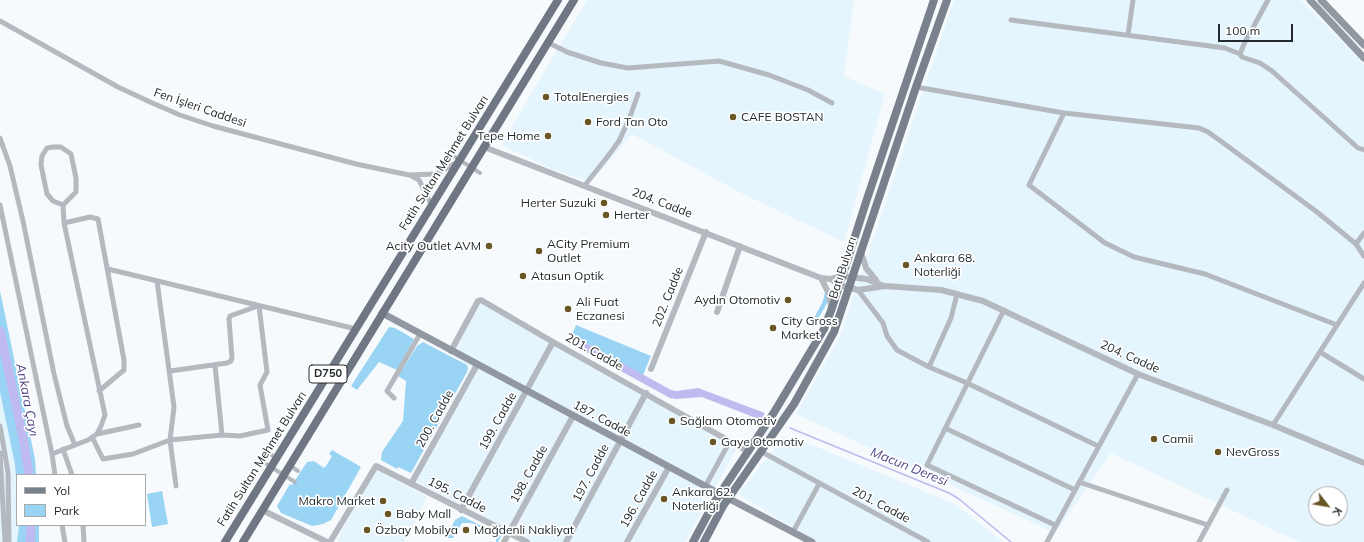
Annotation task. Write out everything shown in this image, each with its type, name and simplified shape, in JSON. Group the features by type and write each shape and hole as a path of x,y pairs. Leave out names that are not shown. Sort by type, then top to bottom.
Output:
{"highway":[{"name":"Fatih Sultan Mehmet Bulvarı","path":"225,542 558,0"},
{"name":"D750","path":"243,542 574,0"}],"main road":[{"name":"Batı Bulvarı","path":"693,542 720,494 773,414 824,329 934,0"},
{"name":"Batı Bulvarı","path":"704,542 728,499 794,404 828,344 853,289 852,278 916,87 948,0"},
{"path":"1310,0 1364,58"},
{"path":"1321,0 1364,45"},
{"name":"187. Cadde","path":"382,314 705,487 812,542"}],"street":[{"path":"1128,35 1132,0"},
{"path":"1240,54 1268,0"},
{"path":"1011,20 1225,48 1240,54 1242,57 1260,63 1272,71 1358,148 1364,150"},
{"name":"Fen İşleri Caddesi","path":"0,21 118,87 180,115 214,126 334,158 409,175 436,174 459,162"},
{"path":"549,43 566,52 594,61 628,68 718,61 768,75 808,90 832,102"},
{"path":"916,87 1064,113 1199,128 1208,132 1318,212 1356,244 1364,256"},
{"path":"585,185 619,141 630,117 638,94"},
{"path":"1064,113 1029,185 1105,243 1134,257 1205,274 1337,325"},
{"path":"0,138 10,166 23,221 56,382 67,426 75,445"},
{"path":"63,205 53,201 47,194 41,165 42,156 47,148 54,146 61,147 71,154 76,178 76,192 63,205 64,223 104,415 97,434"},
{"name":"204. Cadde","path":"484,147 706,232 821,278 831,279 842,276 866,279 885,286"},
{"path":"452,155 480,173"},
{"path":"409,175 419,180 432,206"},
{"path":"0,205 55,474"},
{"path":"64,223 90,217 98,219 124,360 124,370 99,391"},
{"name":"202. Cadde","path":"651,369 706,232"},
{"path":"1356,244 1364,233"},
{"path":"716,312 740,246"},
{"path":"861,252 866,268 877,283"},
{"path":"108,269 356,329"},
{"path":"821,278 829,294 832,308"},
{"name":"204. Cadde","path":"831,279 839,285 853,289 885,286 941,290 983,300 1138,374 1273,425 1364,463"},
{"path":"157,281 174,407 170,440 176,486"},
{"path":"1273,425 1364,283"},
{"path":"853,289 878,315 893,346 908,356 1098,446"},
{"path":"929,366 951,318 957,294"},
{"name":"201. Cadde","path":"451,351 479,300 749,452"},
{"path":"92,437 103,459 132,454 170,440 222,435 240,436 268,430 260,385 267,372 259,306"},
{"path":"170,371 227,363 230,361 232,358 230,316 259,306"},
{"path":"1004,310 927,465 1055,525"},
{"path":"394,398 387,391 420,334"},
{"name":"199. Cadde","path":"461,510 553,342"},
{"path":"1320,352 1364,379"},
{"path":"215,365 222,435"},
{"name":"200. Cadde","path":"411,484 478,365"},
{"path":"1047,542 1138,374"},
{"name":"197. Cadde","path":"566,542 646,393"},
{"name":"198. Cadde","path":"504,542 573,416"},
{"path":"52,454 97,434 139,425"},
{"path":"0,426 8,472 9,542"},
{"path":"945,428 1074,490"},
{"path":"705,487 730,441"},
{"path":"63,449 72,474"},
{"path":"266,452 276,458"},
{"name":"201. Cadde","path":"762,452 919,540 928,542"},
{"path":"5,542 0,455 6,457"},
{"path":"263,462 295,482"},
{"path":"289,465 298,471"},
{"name":"195. Cadde","path":"330,542 376,466 461,510 528,542"},
{"name":"196. Cadde","path":"627,542 669,467"},
{"path":"1079,482 1208,525"},
{"path":"793,532 819,484"},
{"path":"1199,542 1227,490"},
{"path":"262,510 327,542"},
{"path":"62,526 65,542"},
{"path":"83,526 84,542"}],"shaded area":[{"path":"587,0 854,0 844,76 885,94 844,242 739,192 632,134 591,182 554,170 501,145"},
{"path":"954,0 1301,0 1364,65 1364,542 1299,542 1111,453 1055,533 796,414 840,336"},
{"path":"480,302 737,448 685,542 532,542 416,481 471,367 453,356"},
{"path":"579,339 671,390 677,391 698,388 765,413 761,420 702,397 670,398 575,346"},
{"path":"0,392 15,465 16,526 19,526 17,542 0,542"},
{"path":"784,436 817,447 955,504 1003,542 817,542 738,494"},
{"path":"375,469 427,497 404,542 340,542 337,540"}],"green space":[{"path":"0,291 35,459 36,474 16,474 16,478 15,465 0,392"},
{"path":"825,292 827,293 828,301 813,327 810,326 823,301"},
{"path":"576,325 651,356 643,375 572,335"},
{"path":"389,327 395,328 414,339 397,370 379,362 357,390 351,386"},
{"path":"423,342 467,365 468,368 411,473 398,467 397,469 381,460 382,452 403,421 406,381 398,376 417,346"},
{"path":"332,450 361,467 331,520 323,524 312,526 281,513 277,506 290,484 292,485 307,462 314,461 324,468 332,456 329,454"},
{"path":"162,491 168,524 152,527 147,494"},
{"path":"462,516 501,536 498,542 496,542 496,537 491,533 470,523 462,523 453,538 448,538 447,536 455,520"},
{"path":"19,526 39,526 39,542 17,542"}],"waterway":[{"name":"Ankara Çayı","path":"0,331 24,443 29,474"},
{"name":"Macun Deresi","path":"790,428 949,493 959,499 1011,542"},
{"name":"Ankara Çayı","path":"30,542 31,526"}],"place":[{"name":"TotalEnergies","path":"546,97"},
{"name":"CAFE BOSTAN","path":"733,117"},
{"name":"Ford Tan Oto","path":"588,122"},
{"name":"Tepe Home","path":"548,136"},
{"name":"Herter Suzuki","path":"604,203"},
{"name":"Herter","path":"606,215"},
{"name":"Acity Outlet AVM","path":"489,246"},
{"name":"ACity Premium Outlet","path":"539,251"},
{"name":"Ankara 68. Noterliği","path":"906,265"},
{"name":"Atasun Optik","path":"523,276"},
{"name":"Aydın Otomotiv","path":"788,300"},
{"name":"Ali Fuat Eczanesi","path":"568,309"},
{"name":"City Gross Market","path":"773,328"},
{"name":"Sağlam Otomotiv","path":"672,421"},
{"name":"Camii","path":"1154,439"},
{"name":"Gaye Otomotiv","path":"713,442"},
{"name":"NevGross","path":"1218,452"},
{"name":"Ankara 62. Noterliği","path":"664,499"},
{"name":"Makro Market","path":"383,501"},
{"name":"Baby Mall","path":"388,514"},
{"name":"Özbay Mobilya","path":"367,530"},
{"name":"Mağdenli Nakliyat","path":"466,530"}]}
